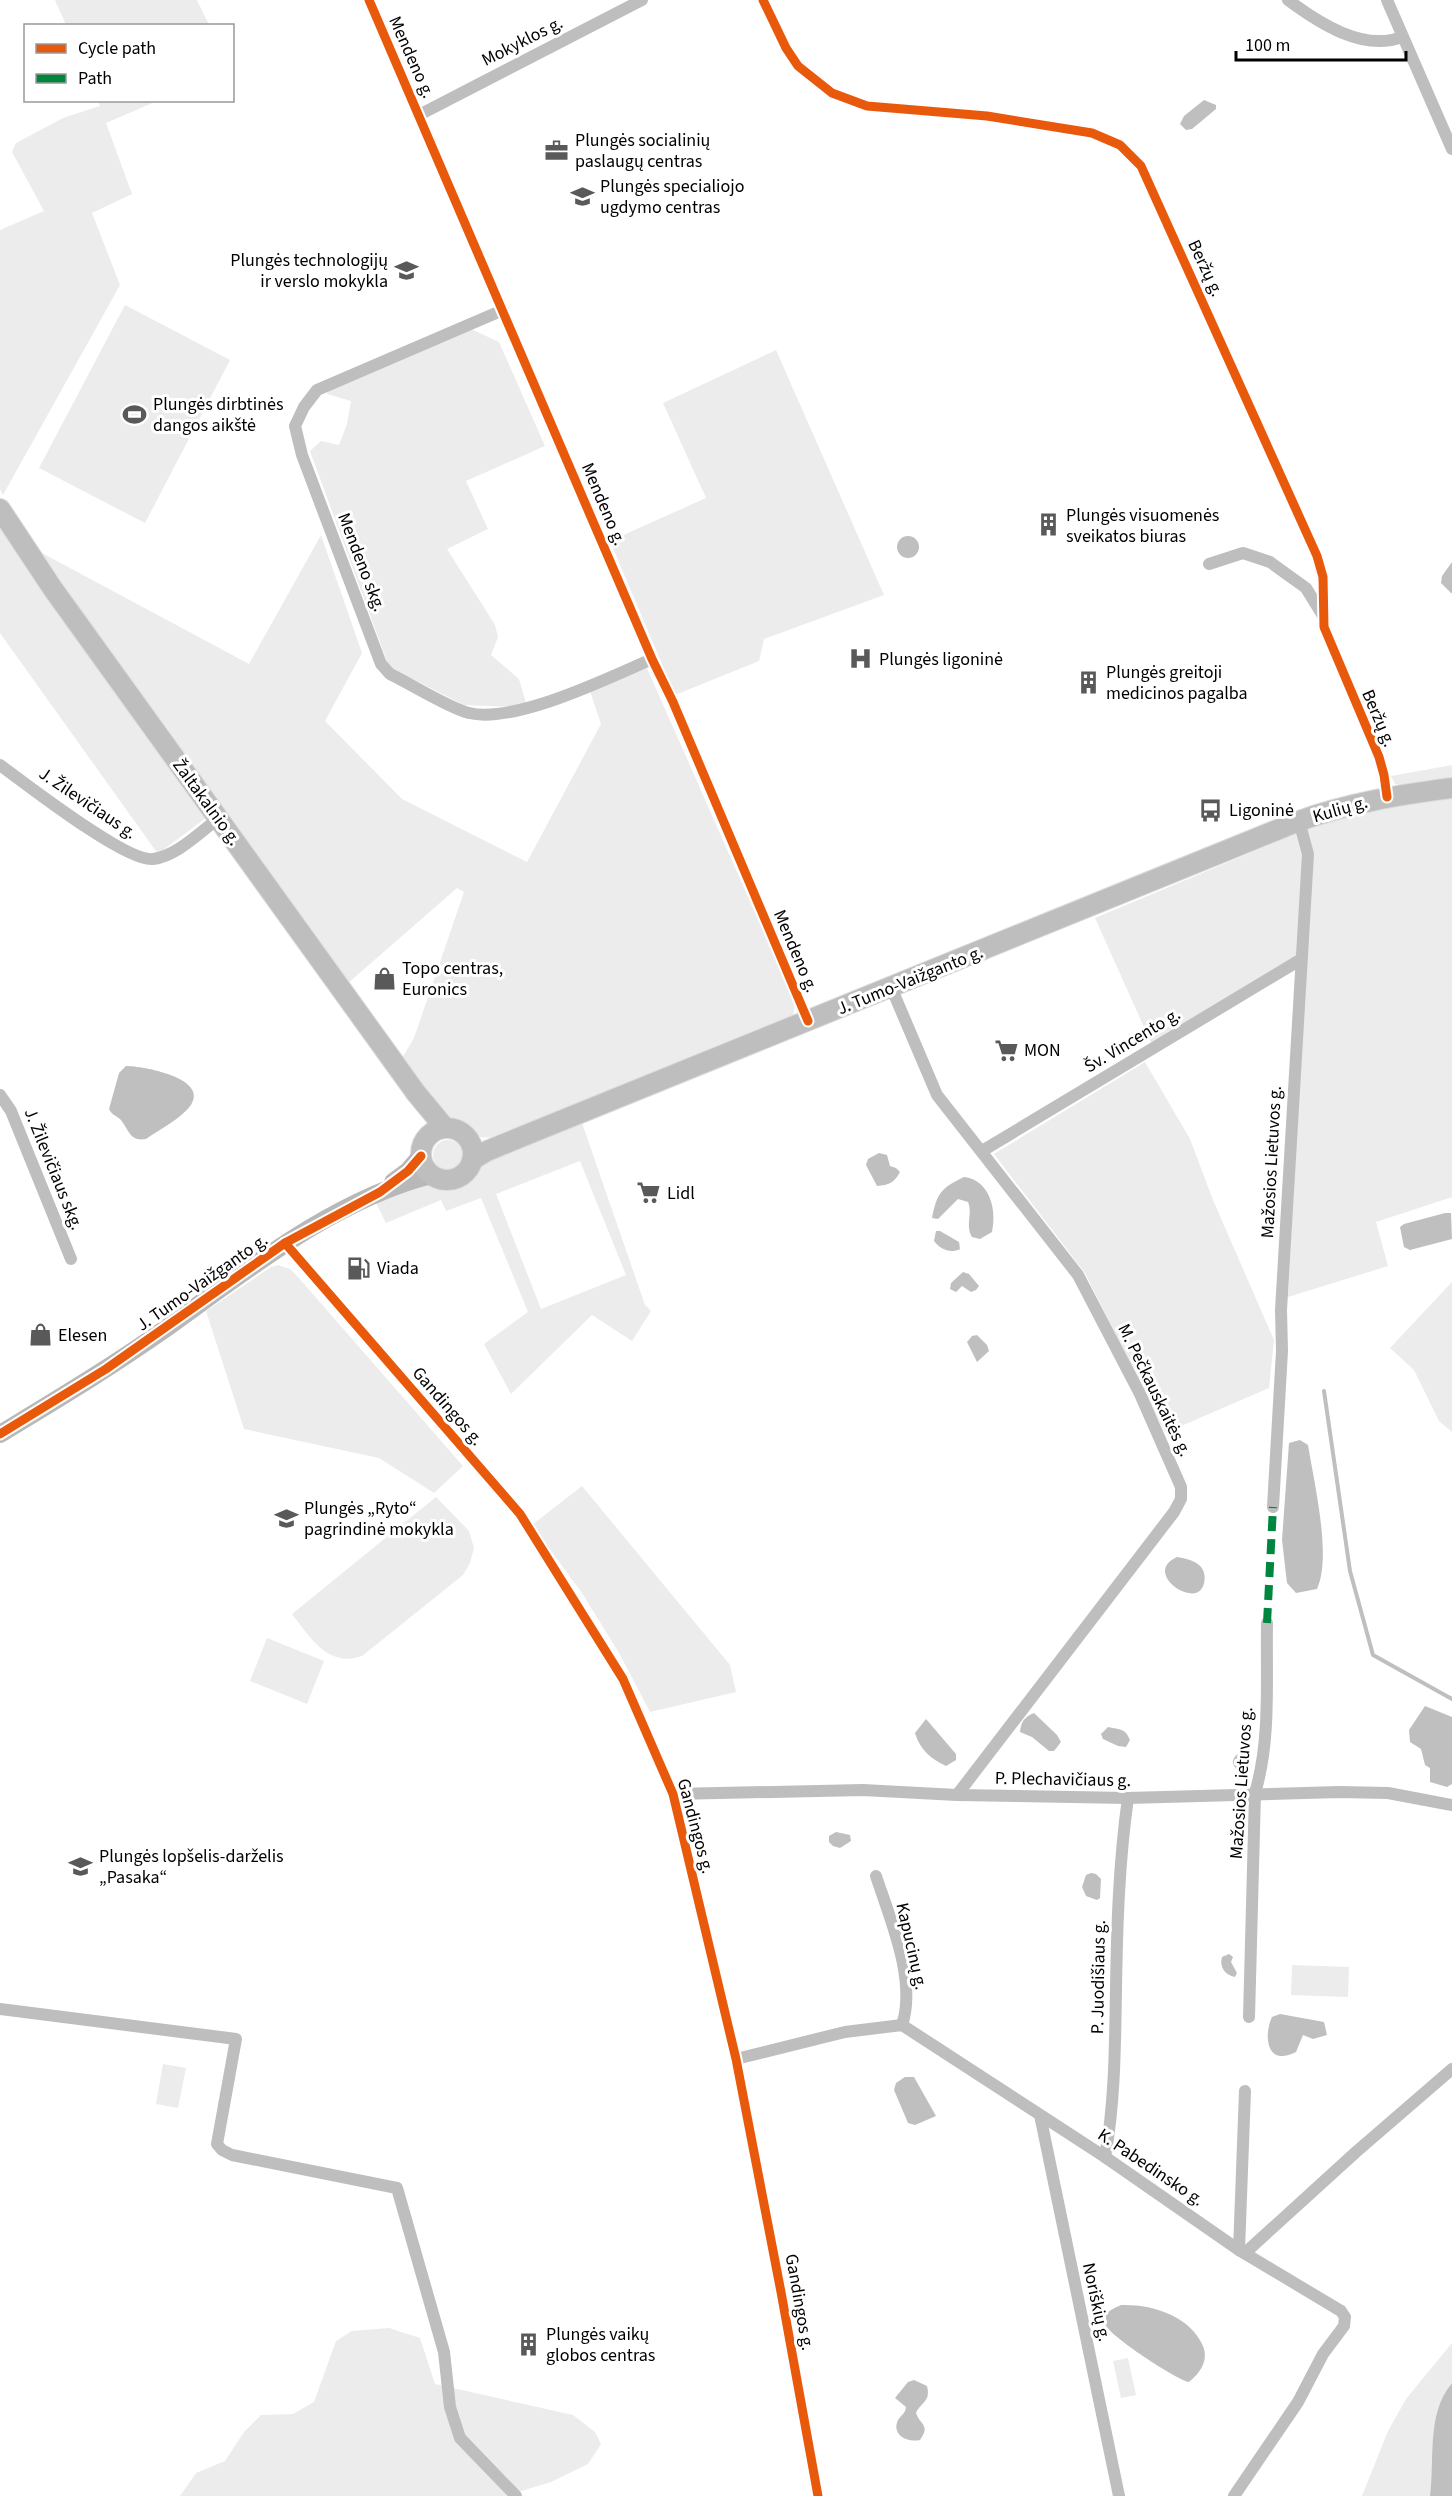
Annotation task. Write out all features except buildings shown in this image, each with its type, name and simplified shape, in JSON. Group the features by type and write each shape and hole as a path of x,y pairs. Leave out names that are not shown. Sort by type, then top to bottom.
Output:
{"main road":[{"name":"Žaltakalnio g.","path":"0,509 53,589 417,1093 437,1132"},
{"name":"Kulių g.","path":"1299,821 1351,804 1387,796 1452,788"},
{"name":"J. Tumo-Vaižganto g.","path":"472,1160 521,1137 1299,821"},
{"path":"458,1131 470,1141 472,1160 465,1173 458,1178 449,1180 431,1175 426,1170 421,1156 423,1145 437,1132 458,1131"},
{"name":"J. Tumo-Vaižganto g.","path":"470,1141 521,1137"},
{"name":"J. Tumo-Vaižganto g.","path":"0,1434 106,1369 285,1243 380,1192 408,1171 421,1156"},
{"name":"J. Tumo-Vaižganto g.","path":"380,1192 431,1175"}],"street":[{"name":"Mendeno g.","path":"369,0 652,659 673,702 808,1021"},
{"name":"Mokyklos g.","path":"419,115 642,0"},
{"name":"Beržų g.","path":"763,0 786,48 798,66 832,93 867,106 987,116 1092,133 1120,146 1141,166 1234,367 1317,556 1323,577 1324,627 1347,686 1379,757 1387,796"},
{"path":"1288,0 1308,15 1337,31 1369,40 1392,41 1402,37"},
{"path":"1387,0 1452,149"},
{"name":"Mendeno skg.","path":"504,310 318,390 304,407 295,426 303,455 381,664 390,674 467,712 489,716 529,708 652,659"},
{"path":"1209,564 1243,553 1270,562 1305,588 1322,614"},
{"name":"J. Žilevičiaus g.","path":"0,765 114,845 150,860 166,856 219,818"},
{"name":"Mažosios Lietuvos g.","path":"1273,1507 1282,1351 1281,1310 1308,854 1299,821"},
{"name":"Šv. Vincento g.","path":"982,1151 1300,960"},
{"name":"M. Pečkauskaitės g.","path":"891,987 937,1095 1078,1275 1140,1394 1181,1487 1181,1499 1174,1512 957,1795"},
{"name":"J. Žilevičiaus skg.","path":"0,1095 11,1111 71,1259"},
{"name":"Gandingos g.","path":"285,1243 520,1514 623,1679 673,1794 735,2059 818,2496"},
{"name":"Mažosios Lietuvos g.","path":"1249,2017 1255,1793 1260,1776 1265,1717 1267,1623"},
{"name":"P. Plechavičiaus g.","path":"673,1794 862,1790 957,1795 1128,1798 1255,1793 1388,1793 1452,1805"},
{"name":"P. Juodišiaus g.","path":"1105,2157 1114,2081 1117,1930 1123,1831 1128,1798"},
{"name":"Kapucinų g.","path":"876,1876 897,1940 906,1984 906,2011 902,2025"},
{"path":"0,2009 236,2039 217,2144 222,2150 232,2155 397,2188 444,2352 450,2407 460,2438 516,2496"},
{"path":"735,2059 845,2032 902,2025"},
{"name":"K. Pabedinsko g.","path":"902,2025 1105,2157 1242,2251 1341,2311 1345,2317 1344,2326 1323,2354 1298,2402 1234,2496"},
{"path":"1242,2251 1452,2069"},
{"path":"1242,2251 1245,2091"},
{"name":"Noriškių g.","path":"1040,2115 1119,2496"}],"shaded area":[{"path":"55,0 197,0 209,24 66,24"},
{"path":"1204,100 1216,105 1216,109 1192,129 1186,130 1180,124 1184,116"},
{"path":"98,102 155,102 106,123 132,194 92,213 120,285 3,495 0,489 0,230 44,211 12,152 16,143 63,118 100,106"},
{"name":"Plungės dirbtinės dangos aikštė","path":"125,305 230,360 145,523 39,468"},
{"path":"471,329 499,342 545,446 466,481 488,529 447,549 495,625 498,637 491,655 519,679 526,703 513,707 464,705 389,667 310,451 321,441 339,445 347,424 351,401 327,394 329,389"},
{"path":"776,350 884,595 764,639 759,661 675,695 610,541 706,498 663,403"},
{"path":"0,523 207,817 158,854 0,633"},
{"path":"321,535 362,653 325,721 402,799 527,862 601,724 589,688 646,666 795,1003 793,1017 516,1133 486,1138 473,1135 450,1123 401,1060 414,1038 464,892 457,888 347,984 164,732 42,553 249,664"},
{"path":"908,536 916,539 919,547 916,555 908,558 900,555 897,547 900,539"},
{"path":"1452,562 1451,593 1441,583 1442,576"},
{"path":"1452,765 1452,781 1402,785 1395,784 1391,776"},
{"path":"1452,797 1452,1197 1376,1222 1388,1266 1288,1297 1306,951 1152,1045 1095,918 1317,825 1382,807"},
{"path":"1145,1062 1190,1139 1213,1200 1274,1340 1269,1388 1165,1433 1085,1273 994,1154"},
{"path":"126,1066 159,1071 183,1081 191,1088 194,1096 191,1105 176,1119 146,1139 136,1139 109,1109 119,1073"},
{"path":"581,1120 645,1305 651,1311 632,1341 592,1315 511,1394 484,1344 528,1312 481,1198 446,1211 441,1200 386,1223 376,1203 412,1184 432,1182 449,1187 457,1186 467,1180 480,1163","holes":["580,1161 626,1275 541,1309 496,1194"]},
{"path":"448,1140 459,1144 463,1155 459,1166 448,1170 437,1166 433,1155 437,1144"},
{"path":"879,1153 887,1155 890,1166 900,1172 891,1183 877,1186 866,1165 868,1159"},
{"path":"964,1177 980,1184 990,1197 993,1215 992,1232 980,1239 972,1237 970,1233 968,1202 958,1199 938,1219 932,1218 941,1192"},
{"path":"1451,1213 1452,1239 1410,1250 1404,1247 1400,1227"},
{"path":"936,1231 959,1242 960,1249 949,1251 939,1246 934,1241"},
{"path":"278,1265 290,1269 298,1277 463,1466 434,1493 379,1458 244,1429 206,1311 271,1267"},
{"path":"963,1272 969,1274 979,1286 976,1290 971,1292 962,1286 956,1292 950,1289 951,1283"},
{"path":"1452,1282 1452,1432 1439,1421 1414,1370 1390,1348"},
{"path":"977,1335 987,1345 989,1351 977,1362 967,1342 972,1336"},
{"path":"1300,1440 1308,1445 1320,1519 1323,1558 1317,1589 1296,1593 1287,1583 1282,1540 1289,1443"},
{"path":"582,1486 730,1665 736,1692 650,1712 619,1653 582,1593 532,1525"},
{"path":"436,1497 469,1531 474,1548 470,1563 463,1575 362,1656 350,1659 339,1658 321,1648 292,1614"},
{"path":"1177,1557 1197,1563 1202,1568 1205,1580 1200,1591 1189,1593 1182,1591 1169,1581 1165,1569 1169,1562"},
{"path":"267,1638 324,1661 307,1704 250,1681"},
{"path":"1425,1706 1452,1717 1452,1784 1447,1787 1430,1782 1430,1768 1425,1765 1421,1749 1410,1742 1409,1730"},
{"path":"1034,1713 1057,1735 1061,1742 1054,1751 1049,1751 1032,1737 1020,1732 1024,1720"},
{"path":"926,1719 956,1754 956,1760 946,1766 927,1753 917,1739 915,1733"},
{"path":"1108,1727 1126,1733 1130,1740 1126,1747 1103,1739 1101,1734"},
{"path":"1242,1753 1248,1756 1251,1762 1248,1768 1242,1771 1236,1768 1233,1762 1236,1756"},
{"path":"836,1832 850,1835 851,1841 840,1848 833,1846 829,1842 829,1836"},
{"path":"1091,1873 1101,1879 1100,1898 1097,1900 1086,1896 1082,1887 1086,1875"},
{"path":"1229,1954 1233,1957 1231,1962 1237,1973 1235,1977 1228,1974 1222,1967 1222,1957"},
{"path":"1292,1965 1349,1967 1348,1997 1291,1995"},
{"path":"1280,2014 1324,2022 1327,2035 1313,2039 1303,2035 1296,2052 1279,2056 1270,2048 1268,2033 1272,2017"},
{"path":"163,2064 186,2068 178,2108 156,2104"},
{"path":"905,2077 914,2077 936,2116 915,2125 908,2123 894,2090 896,2083"},
{"path":"1121,2305 1158,2310 1180,2320 1189,2327 1205,2351 1200,2371 1189,2382 1171,2374 1118,2338 1109,2330 1104,2320 1108,2312"},
{"path":"389,2328 420,2338 435,2384 573,2415 595,2432 601,2444 588,2464 551,2482 505,2496 180,2496 196,2473 225,2461 244,2432 261,2415 293,2414 314,2402 336,2341 352,2331"},
{"path":"1452,2343 1452,2383 1448,2388 1430,2496 1362,2496 1388,2431 1406,2399"},
{"path":"1128,2358 1136,2395 1121,2398 1113,2361"},
{"path":"914,2380 927,2386 928,2391 927,2399 916,2413 925,2431 920,2440 915,2441 902,2437 897,2430 896,2425 906,2407 895,2398 908,2382"},
{"path":"1452,2383 1452,2496 1430,2496 1435,2423 1438,2409"}],"waterway":[{"path":"1324,1391 1350,1571 1373,1655 1452,1699"}],"marked path":[{"path":"1267,1623 1273,1507"}],"cycle path":[{"path":"369,0 652,659 673,702 808,1021"},
{"path":"763,0 786,48 798,66 832,93 867,106 987,116 1092,133 1120,145 1141,166 1317,556 1323,577 1324,627 1379,757 1387,797"},
{"path":"0,1434 106,1369 285,1243 380,1192 408,1171 421,1156"},
{"path":"285,1243 520,1514 623,1679 673,1794 736,2059 818,2496"}],"place":[{"name":"Plungės socialinių paslaugų centras","path":"557,150"},
{"name":"Plungės specialiojo ugdymo centras","path":"582,196"},
{"name":"Plungės technologijų ir verslo mokykla","path":"406,270"},
{"name":"Plungės dirbtinės dangos aikštė","path":"135,414"},
{"name":"Plungės visuomenės sveikatos biuras","path":"1048,525"},
{"name":"Plungės ligoninė","path":"861,659"},
{"name":"Plungės greitoji medicinos pagalba","path":"1088,682"},
{"name":"Ligoninė","path":"1211,810"},
{"name":"Topo centras, Euronics","path":"384,978"},
{"name":"MON","path":"1006,1050"},
{"name":"Lidl","path":"649,1193"},
{"name":"Viada","path":"359,1268"},
{"name":"Elesen","path":"40,1335"},
{"name":"Plungės „Ryto“ pagrindinė mokykla","path":"286,1518"},
{"name":"Plungės lopšelis-darželis „Pasaka“","path":"81,1866"},
{"name":"Plungės vaikų globos centras","path":"528,2344"}]}
